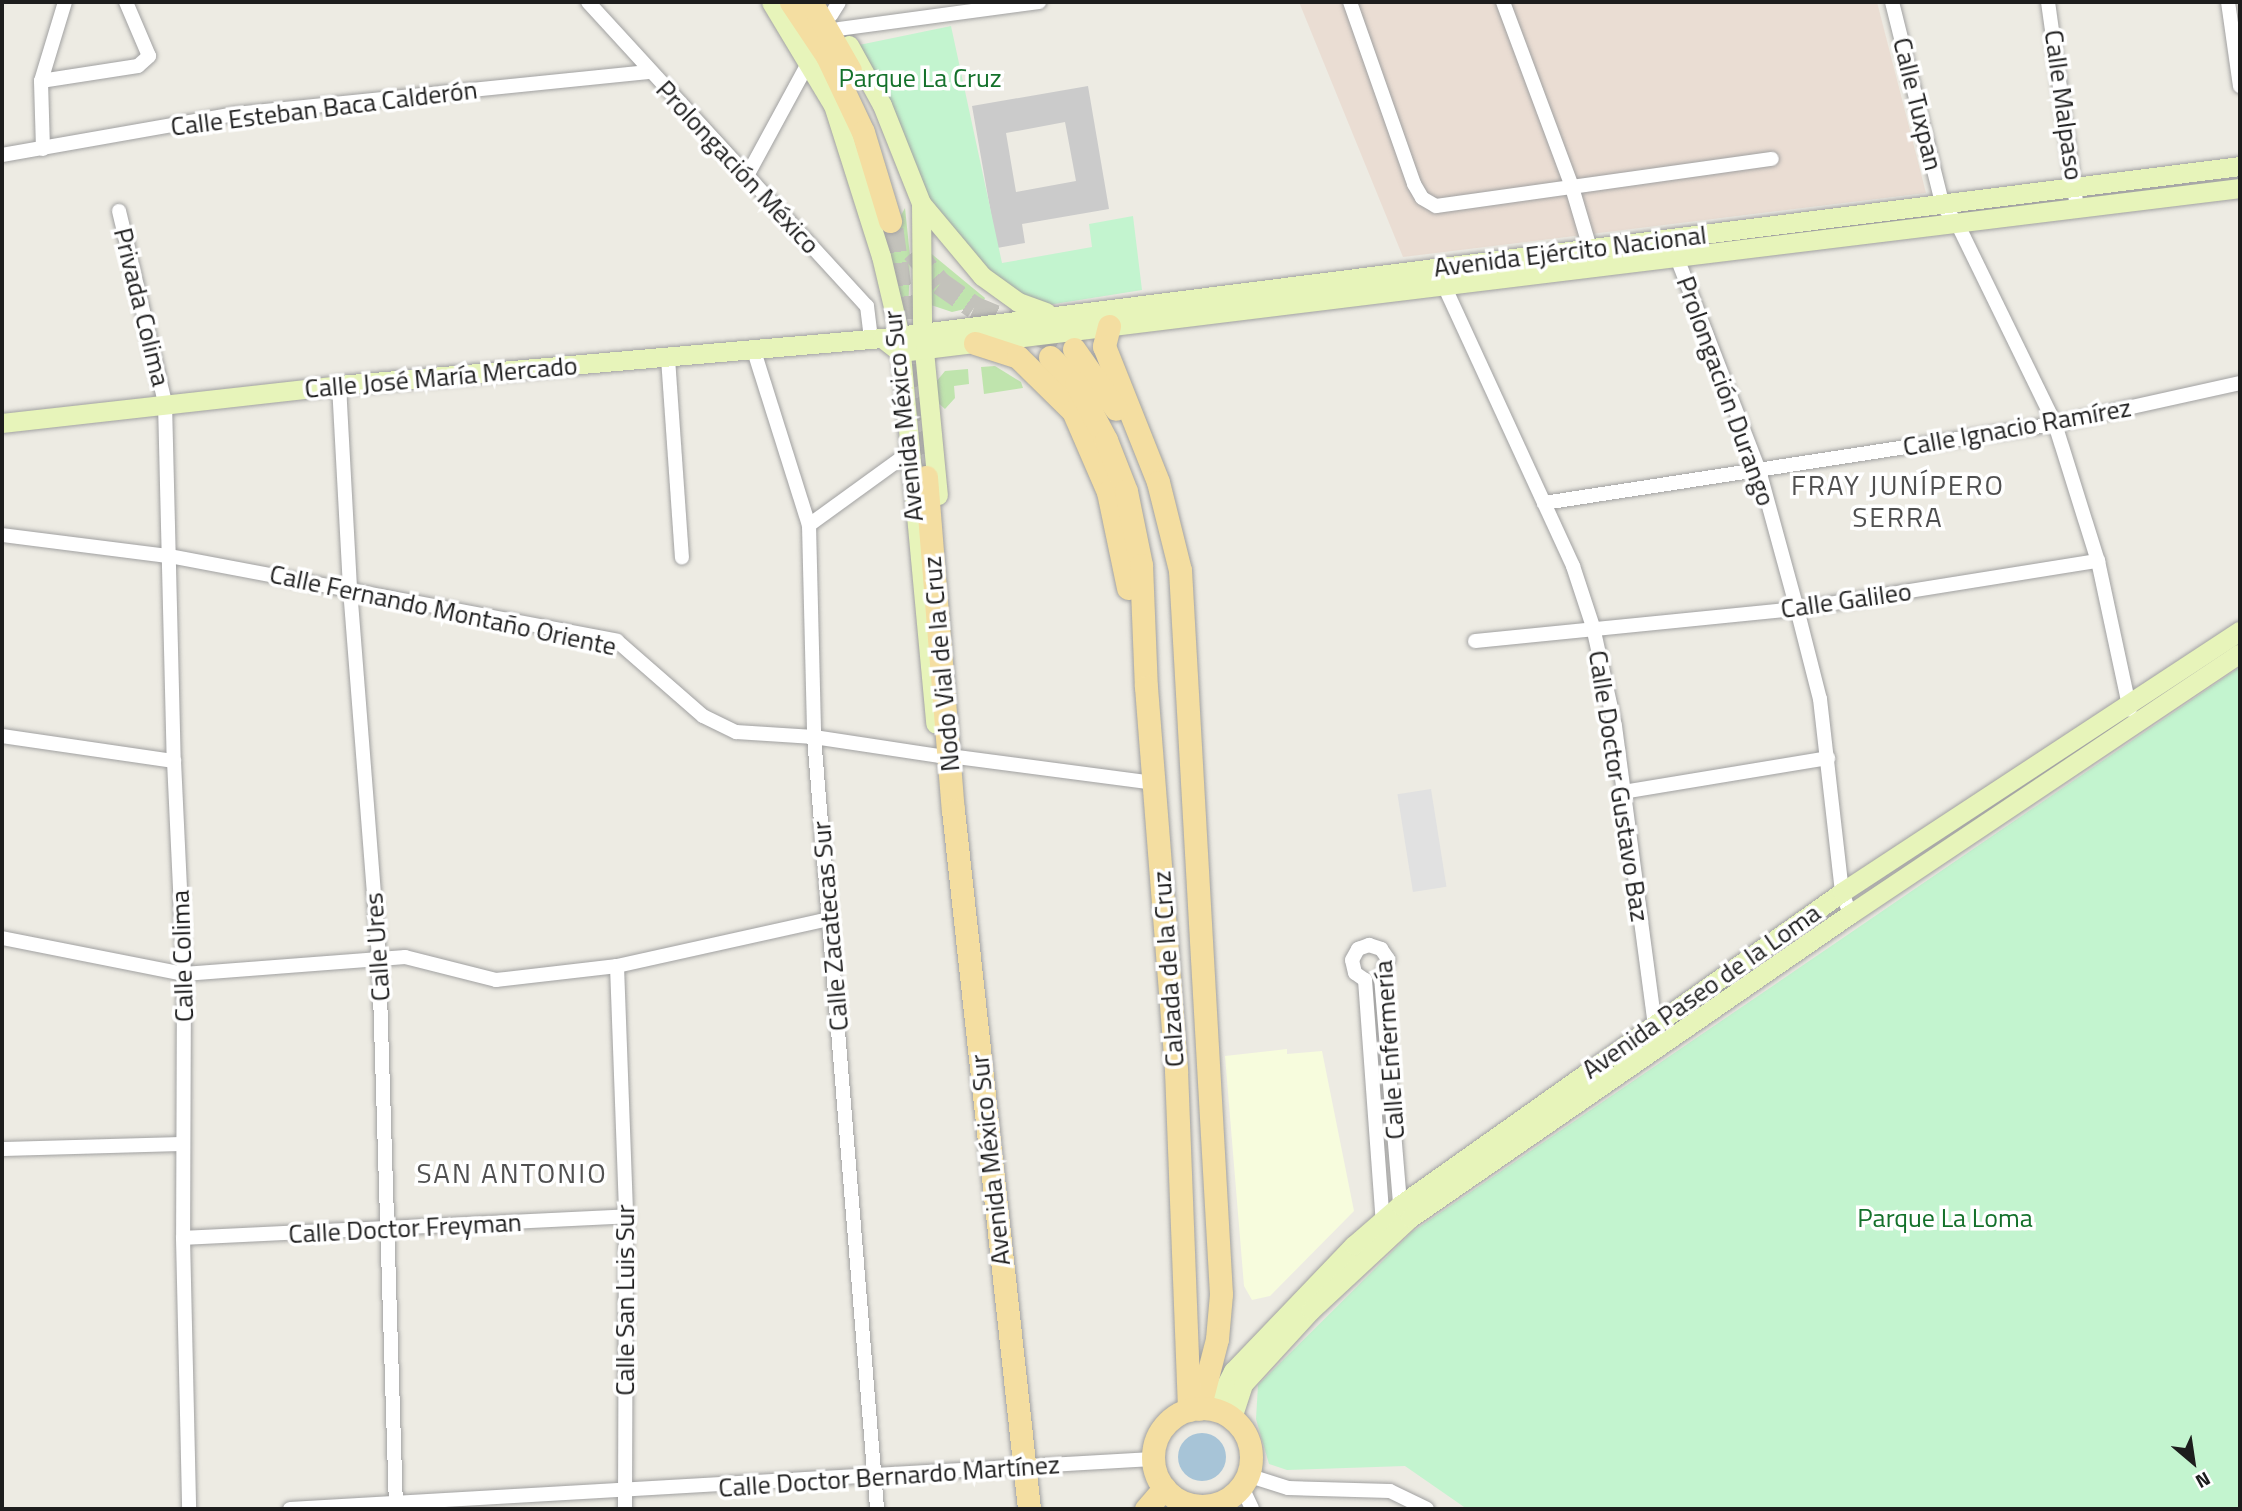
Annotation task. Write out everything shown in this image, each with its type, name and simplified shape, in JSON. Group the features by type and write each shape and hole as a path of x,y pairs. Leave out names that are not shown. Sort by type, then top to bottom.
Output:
{"main road":[{"name":"Avenida México Sur","path":"771,2 810,60 833,105 851,158 888,340 907,454 948,757"},
{"path":"791,2 827,56 863,132 894,218 873,118 837,43 811,2"},
{"name":"Avenida México Sur","path":"833,12 882,105 921,203 924,340 948,757 1029,1509"},
{"name":"Avenida Ejército Nacional","path":"924,340 1054,314 1592,257 1668,239 2240,166"},
{"name":"Avenida Ejército Nacional","path":"1592,257 1677,258 2240,188"},
{"path":"921,203 982,276 1018,302 1054,314"},
{"name":"Avenida Ejército Nacional","path":"888,340 975,342 1109,326 1439,275"},
{"path":"1109,326 1104,346 1172,523 1180,570 1181,622"},
{"name":"Calle José María Mercado","path":"2,423 165,402 339,385 888,340"},
{"path":"975,342 1018,357 1073,411 1108,492 1119,533 1146,687"},
{"path":"1074,349 1113,402 1152,489 1181,622"},
{"name":"Calzada de la Cruz","path":"1050,357 1076,383 1090,405 1126,491 1141,565 1146,687 1208,1412"},
{"name":"Nodo Vial de la Cruz","path":"926,477 953,810"},
{"name":"Calzada de la Cruz","path":"1181,622 1221,1294 1208,1412"},
{"name":"Avenida Paseo de la Loma","path":"1208,1412 1243,1384 1384,1228 1653,1023 1842,892 2130,706 2240,631"},
{"name":"Avenida Paseo de la Loma","path":"1405,1211 1659,1044 2240,653"},
{"path":"1169,976 1202,971"},
{"path":"1208,1412 1245,1434 1251,1448 1244,1480 1219,1503 1203,1506 1186,1504 1164,1488 1153,1459 1157,1438 1165,1424 1208,1412"},
{"path":"1146,1509 1164,1488"}],"street":[{"path":"43,149 41,81 65,2"},
{"path":"41,81 138,66 149,56 126,2"},
{"name":"Prolongación México","path":"588,2 649,72 748,174 867,306 888,340"},
{"path":"833,12 1039,2"},
{"path":"1350,2 1422,198 1436,206 1571,184 1772,159"},
{"path":"1503,2 1571,184 1592,257"},
{"name":"Calle Tuxpan","path":"1892,2 1943,206"},
{"name":"Calle Malpaso","path":"2048,2 2077,208"},
{"path":"2228,2 2240,86"},
{"path":"748,174 810,60"},
{"name":"Calle Esteban Baca Calderón","path":"2,155 235,114 649,72"},
{"path":"1943,206 1957,223 2055,424 2098,561 2130,706 2130,729"},
{"name":"Privada Colima","path":"118,211 165,402"},
{"name":"Prolongación Durango","path":"1668,239 1759,470 1797,609 1828,758 1842,892 1850,914"},
{"name":"Calle Doctor Gustavo Baz","path":"1439,275 1573,566 1593,627 1608,684 1653,1023 1659,1044"},
{"name":"Calle Zacatecas Sur","path":"754,351 809,525 814,737 877,1509"},
{"path":"668,358 682,558"},
{"name":"Calle Ignacio Ramírez","path":"1544,503 2055,424 2240,383"},
{"name":"Calle Ures","path":"339,385 350,589 379,961 391,1229 396,1506"},
{"name":"Calle Colima","path":"165,402 174,761 184,974 183,1238 189,1509"},
{"path":"809,525 907,454"},
{"name":"Calle Fernando Montaño Oriente","path":"2,535 169,556 617,641 703,716 736,732 814,737 1155,783"},
{"name":"Calle Galileo","path":"1475,641 1593,627 1797,609 2098,561"},
{"path":"2,736 174,761"},
{"path":"1623,792 1828,758"},
{"path":"2,938 184,974 405,957 496,980 617,966 829,919"},
{"name":"Calle Enfermería","path":"1384,1228 1365,980 1355,973 1352,960 1358,949 1369,945 1381,949 1388,960 1381,976 1405,1211"},
{"name":"Calle San Luis Sur","path":"617,966 626,1216 625,1509"},
{"path":"1371,1039 1387,1038"},
{"path":"2,1149 183,1144"},
{"name":"Calle Doctor Freyman","path":"183,1238 626,1216"},
{"name":"Calle Doctor Bernardo Martínez","path":"289,1509 396,1506 875,1479 1153,1459"},
{"path":"1252,1509 1244,1480 1288,1488 1390,1491 1427,1509"}],"shaded area":[{"path":"1299,2 1877,2 1926,193 1403,257"},
{"path":"1088,86 1109,209 1022,224 1025,243 997,248 972,106","holes":["1065,122 1076,181 1016,192 1006,133"]},
{"path":"1431,789 1446,887 1413,892 1397,794"},
{"path":"1287,1049 1287,1054 1322,1051 1354,1211 1270,1296 1252,1300 1244,1286 1225,1056"}],"green space":[{"name":"Parque La Cruz","path":"951,26 1002,263 1092,247 1089,224 1133,216 1142,290 1023,309 964,267 911,173 859,45"},
{"path":"905,208 910,256 908,318 877,224 900,217"},
{"path":"928,251 985,298 982,305 952,312 931,305"},
{"path":"995,366 1021,382 1023,388 984,394 981,367"},
{"path":"968,369 969,384 954,386 955,398 945,409 937,402 936,382 945,371"},
{"name":"Parque La Loma","path":"2240,667 2240,1509 1467,1509 1405,1466 1287,1470 1269,1464 1256,1419 1258,1385 1412,1232"}],"water":[{"path":"1202,1433 1219,1440 1226,1457 1219,1474 1202,1481 1185,1474 1178,1457 1185,1440"}],"tunnel":[{"path":"892,229 926,477"},
{"path":"913,251 940,283 974,307 1074,349"}],"district":[{"name":"FRAY JUNÍPERO SERRA","path":"1898,501"},
{"name":"SAN ANTONIO","path":"512,1173"}]}
